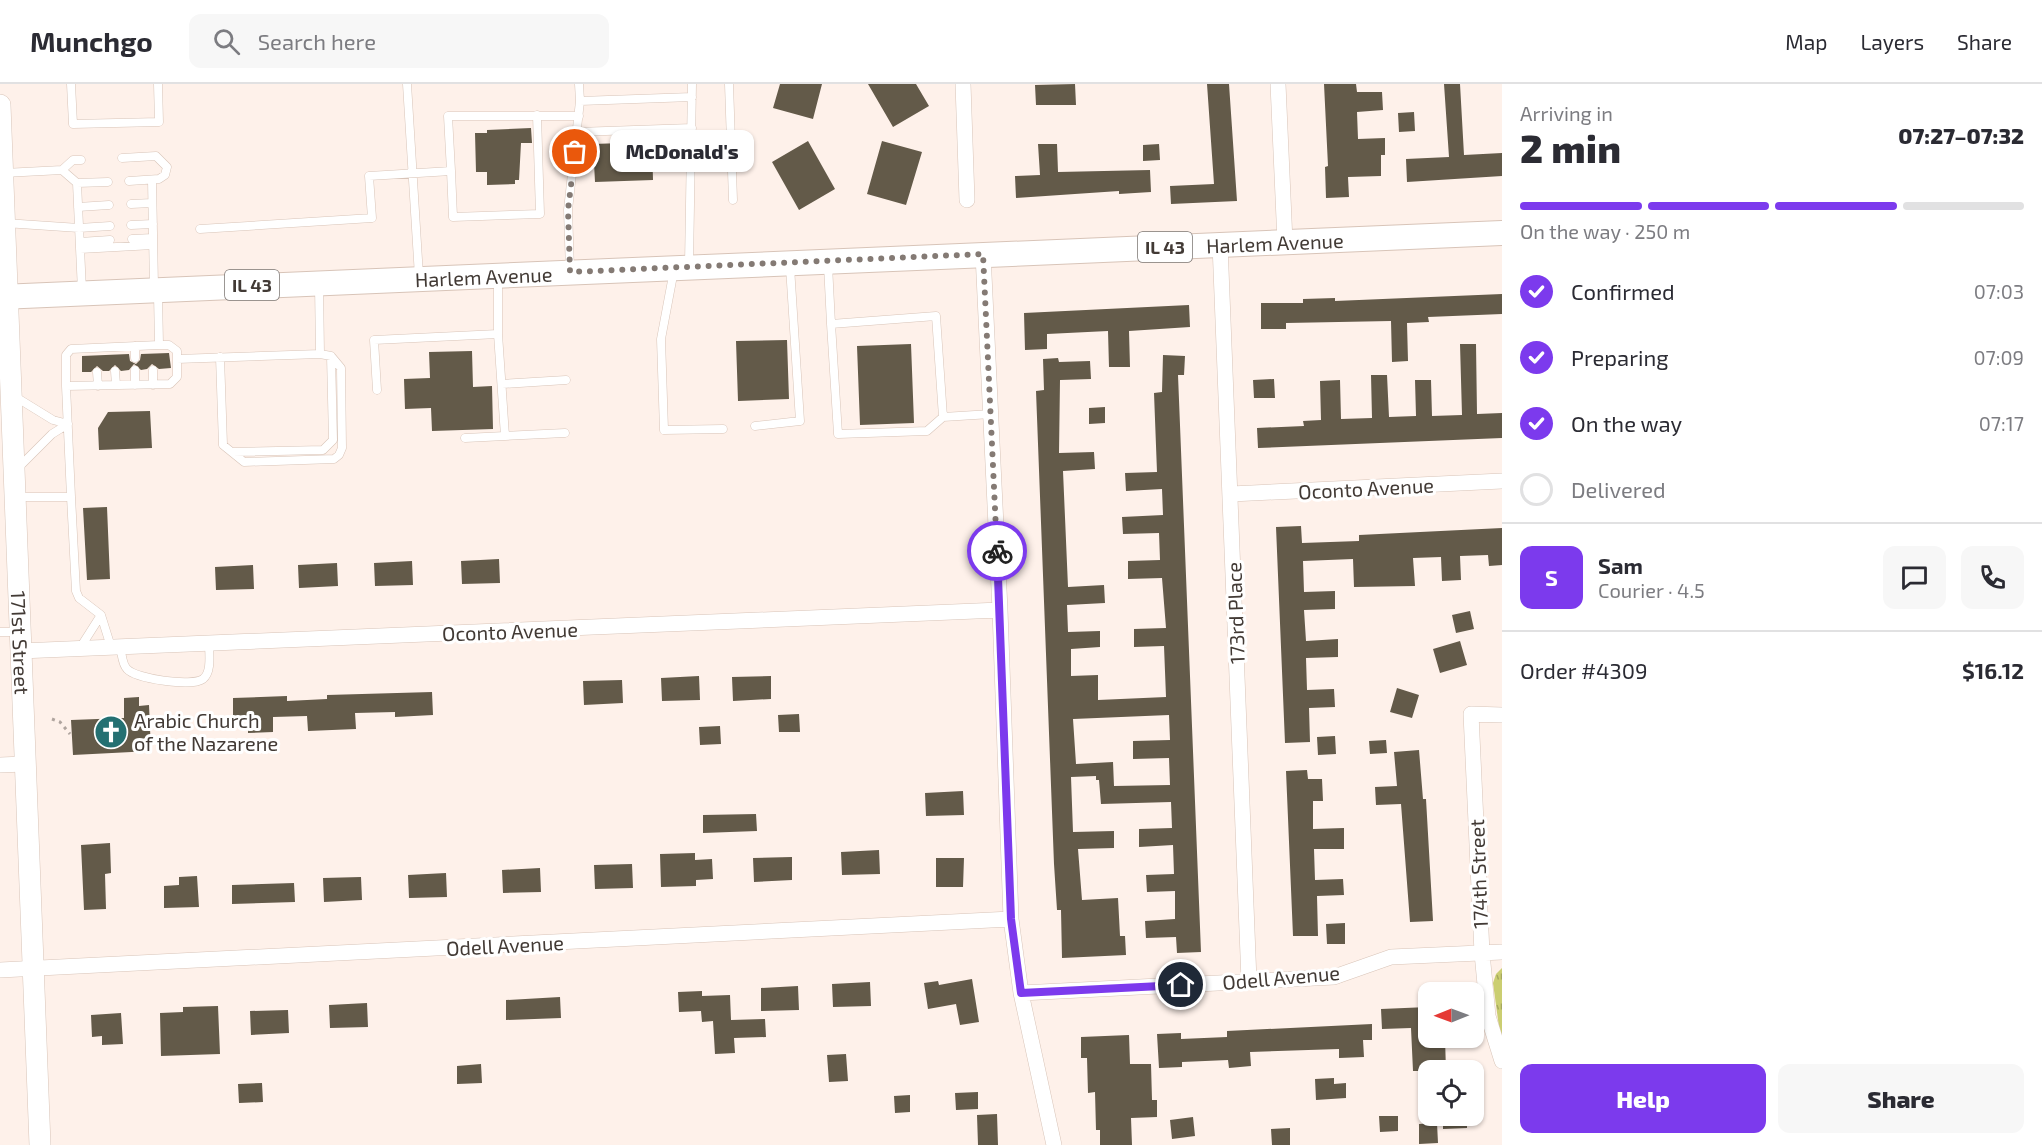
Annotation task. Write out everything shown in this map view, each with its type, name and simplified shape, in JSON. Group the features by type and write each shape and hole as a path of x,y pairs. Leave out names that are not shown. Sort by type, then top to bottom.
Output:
{"main road":[{"name":"Harlem Avenue","path":"2,295 1502,233"}],"street":[{"path":"963,84 967,200"},
{"path":"1278,84 1285,242"},
{"name":"171st Street","path":"0,105 4,223 2,295 10,393 10,466 14,498 13,638 24,764 40,1145"},
{"name":"173rd Place","path":"1220,244 1249,981"},
{"path":"983,254 1000,610 1011,919 1021,993 1054,1145"},
{"name":"Oconto Avenue","path":"1231,494 1502,481"},
{"name":"Oconto Avenue","path":"13,638 80,648 116,647 1000,610"},
{"name":"174th Street","path":"1502,716 1471,714 1482,953 1488,1016 1502,1061"},
{"path":"0,765 24,764"},
{"name":"Odell Avenue","path":"0,970 1011,919"},
{"name":"Odell Avenue","path":"1021,993 1334,977 1391,957 1502,952"}],"lane":[{"path":"71,84 74,124 159,122 158,84"},
{"path":"407,84 419,278"},
{"path":"570,272 568,210 579,116 579,84"},
{"path":"692,84 692,128 682,267 661,339 664,430 723,429"},
{"path":"729,84 733,201"},
{"path":"580,101 692,97"},
{"path":"537,115 540,214 453,217 448,116 537,115 579,116"},
{"path":"577,132 692,128"},
{"path":"122,158 156,156 167,167 165,175 152,180 129,181"},
{"path":"1,180 62,170 73,160 81,160"},
{"path":"62,170 77,183 108,182"},
{"path":"200,229 372,218 369,176 451,171"},
{"path":"152,180 156,289 156,345 153,357"},
{"path":"77,183 82,292"},
{"path":"131,204 152,203"},
{"path":"78,207 109,205"},
{"path":"4,223 79,228 110,226"},
{"path":"131,225 153,224"},
{"path":"132,239 153,242"},
{"path":"80,245 110,240"},
{"path":"80,245 153,242"},
{"path":"827,261 838,434 927,431 943,417 991,414"},
{"path":"755,426 800,421 790,262"},
{"path":"498,274 498,334 505,436"},
{"path":"318,282 320,354"},
{"path":"831,324 936,316 943,417"},
{"path":"377,390 374,340 498,334"},
{"path":"66,387 170,384 177,377 177,351 169,345 97,347 71,349 66,355 66,387 76,591 79,598 101,615 124,666 129,672 151,680 197,682 205,678 209,669 209,643"},
{"path":"135,346 135,358"},
{"path":"97,347 97,358"},
{"path":"114,347 115,358"},
{"path":"177,358 320,354 331,356 340,368 342,448 339,455 334,459 244,462 228,451 223,445 220,357"},
{"path":"228,451 243,454 323,450 329,446 333,440 331,356"},
{"path":"135,370 135,385"},
{"path":"153,370 153,385"},
{"path":"116,371 116,385"},
{"path":"97,372 98,386"},
{"path":"501,384 566,380"},
{"path":"10,393 40,414 68,424"},
{"path":"10,466 68,424"},
{"path":"465,438 565,432"},
{"path":"14,498 71,497"},
{"path":"80,648 101,615"}],"path":[{"path":"52,719 60,722 70,734"}],"green space":[{"path":"1502,968 1502,1049 1493,983 1496,974"}],"building":[{"path":"780,84 822,84 813,119 773,108"},
{"path":"868,84 916,84 929,106 893,127"},
{"path":"1075,84 1076,105 1036,105 1035,85"},
{"path":"1207,84 1229,84 1237,201 1171,204 1170,186 1214,184"},
{"path":"1324,84 1356,84 1357,92 1382,92 1383,110 1357,112 1358,139 1385,138 1385,155 1381,155 1381,176 1348,177 1349,197 1326,198 1325,167 1328,166"},
{"path":"1444,84 1460,84 1464,155 1502,153 1502,176 1407,182 1406,159 1449,157"},
{"path":"1414,112 1415,131 1399,132 1398,113"},
{"path":"531,128 532,143 521,143 519,180 515,180 515,184 487,185 487,172 476,172 475,133 487,133 487,130"},
{"path":"808,141 835,189 799,210 772,162"},
{"path":"882,141 922,152 906,205 867,194"},
{"path":"652,142 653,180 595,182 593,144"},
{"path":"1038,144 1057,144 1058,172 1150,170 1151,192 1119,194 1119,191 1016,198 1015,176 1040,175"},
{"path":"1159,144 1160,160 1143,161 1143,145"},
{"path":"1502,294 1502,314 1428,317 1429,322 1407,323 1408,361 1392,362 1391,321 1286,323 1286,329 1261,329 1261,303 1303,303 1303,299 1335,298 1335,301"},
{"path":"1189,305 1190,327 1129,331 1130,367 1109,367 1108,331 1047,334 1047,349 1025,350 1024,313"},
{"path":"787,340 789,399 738,401 736,341"},
{"path":"911,344 914,423 860,425 857,346"},
{"path":"1460,344 1476,344 1477,414 1502,413 1502,438 1258,448 1257,428 1304,426 1303,421 1321,420 1320,381 1340,380 1341,419 1372,418 1371,375 1387,375 1389,417 1416,416 1415,380 1431,380 1432,416 1462,415"},
{"path":"472,351 473,387 492,386 493,429 432,431 431,408 405,409 404,379 430,378 429,352"},
{"path":"169,353 171,368 159,369 152,364 147,369 141,370 134,364 129,370 121,371 115,365 109,371 103,371 97,366 91,372 82,372 82,356 129,354 130,361 136,364 141,354"},
{"path":"1163,355 1185,356 1184,375 1178,375 1201,952 1177,953 1176,937 1146,938 1145,921 1175,919 1175,891 1147,892 1146,875 1174,874 1173,845 1139,847 1139,829 1172,828 1171,802 1101,804 1099,780 1096,780 1096,776 1071,777 1073,832 1114,831 1114,848 1078,849 1082,900 1118,898 1120,936 1125,936 1126,955 1062,958 1061,910 1057,910 1054,864 1036,391 1044,390 1043,359 1058,358 1059,362 1090,361 1091,379 1060,380 1059,453 1094,452 1095,469 1063,471 1068,587 1104,585 1105,603 1067,605 1068,632 1100,631 1100,647 1071,649 1071,676 1098,675 1098,700 1166,697 1164,646 1134,647 1134,629 1166,628 1162,578 1128,579 1128,561 1160,560 1159,533 1123,534 1122,517 1163,515 1162,489 1126,491 1125,473 1157,472 1154,393 1162,392","holes":["1169,715 1170,740 1133,741 1133,759 1169,758 1170,785 1114,786 1113,762 1076,764 1073,719"]},
{"path":"1274,379 1275,398 1254,398 1253,380"},
{"path":"1105,407 1105,423 1089,424 1089,408"},
{"path":"150,411 152,448 99,450 98,428 108,412"},
{"path":"107,507 110,579 87,580 83,508"},
{"path":"1301,526 1302,543 1359,541 1359,535 1502,528 1502,565 1489,566 1488,555 1460,556 1461,580 1442,581 1441,557 1413,558 1415,586 1354,587 1353,559 1303,561 1304,592 1335,591 1335,609 1304,610 1306,641 1338,639 1338,657 1306,658 1307,690 1334,689 1335,707 1309,708 1310,742 1285,743 1276,527"},
{"path":"499,559 500,583 462,584 461,561"},
{"path":"412,561 413,585 375,586 374,563"},
{"path":"337,563 338,586 299,588 298,565"},
{"path":"253,565 254,589 216,590 215,567"},
{"path":"1470,611 1474,629 1456,633 1452,615"},
{"path":"1460,641 1467,665 1440,673 1433,649"},
{"path":"699,676 700,700 662,701 661,678"},
{"path":"771,676 771,699 733,701 732,677"},
{"path":"622,680 623,703 584,705 583,681"},
{"path":"1397,688 1419,695 1412,718 1390,712"},
{"path":"432,692 433,715 395,717 395,712 355,713 356,729 308,731 307,716 273,717 273,732 248,733 248,719 233,719 233,698 287,696 287,701 327,699 327,695"},
{"name":"Arabic Church of the Nazarene","path":"139,697 139,706 149,705 151,751 73,755 71,720 124,718 124,698"},
{"path":"799,714 800,732 779,732 778,715"},
{"path":"720,726 721,744 700,745 699,727"},
{"path":"1335,736 1336,754 1318,755 1317,737"},
{"path":"1386,740 1387,753 1370,754 1369,741"},
{"path":"1419,750 1423,799 1426,799 1433,921 1410,922 1401,804 1376,805 1375,787 1397,786 1394,752"},
{"path":"1307,770 1308,779 1322,779 1323,801 1313,801 1313,829 1344,828 1344,849 1314,849 1315,880 1343,879 1344,895 1317,896 1318,936 1293,936 1286,771"},
{"path":"963,791 964,815 926,816 925,793"},
{"path":"756,814 757,831 703,833 703,815"},
{"path":"110,843 111,873 105,874 106,909 84,910 81,845"},
{"path":"879,850 880,874 842,875 841,852"},
{"path":"695,853 695,860 712,859 713,879 696,880 696,886 661,887 660,854"},
{"path":"792,857 792,880 754,882 753,858"},
{"path":"936,858 964,858 963,887 936,887"},
{"path":"632,864 633,888 595,889 594,865"},
{"path":"540,868 541,892 503,893 502,870"},
{"path":"446,873 447,897 409,898 408,875"},
{"path":"197,876 199,907 164,908 164,886 179,885 179,877"},
{"path":"361,877 362,900 324,902 323,878"},
{"path":"294,883 295,902 232,904 232,885"},
{"path":"1345,923 1345,944 1327,944 1326,924"},
{"path":"972,979 979,1022 960,1025 956,1004 928,1009 924,983 938,981 939,985"},
{"path":"870,982 871,1006 833,1007 832,984"},
{"path":"798,986 799,1010 761,1011 761,988"},
{"path":"702,991 702,996 730,995 731,1020 765,1019 766,1037 734,1038 735,1053 715,1054 713,1021 702,1022 701,1011 679,1012 678,992"},
{"path":"560,997 561,1018 506,1020 506,1000"},
{"path":"367,1003 368,1027 330,1028 329,1005"},
{"path":"218,1006 220,1054 161,1056 160,1013 183,1012 183,1007"},
{"path":"1418,1007 1418,1048 1445,1048 1446,1060 1418,1060 1418,1071 1413,1071 1411,1028 1382,1029 1381,1009"},
{"path":"288,1010 289,1033 251,1035 250,1011"},
{"path":"121,1013 123,1044 102,1045 102,1036 92,1037 91,1015"},
{"path":"1372,1024 1372,1040 1363,1040 1364,1057 1339,1058 1339,1049 1250,1052 1251,1066 1229,1068 1228,1060 1182,1062 1182,1067 1159,1068 1157,1034 1181,1033 1181,1039 1227,1037 1227,1031"},
{"path":"1129,1035 1130,1064 1151,1064 1152,1100 1157,1100 1157,1117 1131,1118 1132,1145 1100,1145 1100,1130 1096,1130 1095,1092 1088,1093 1087,1058 1081,1058 1081,1037"},
{"path":"846,1054 848,1081 829,1082 827,1055"},
{"path":"481,1064 482,1083 457,1084 457,1066"},
{"path":"1334,1078 1334,1084 1346,1083 1346,1098 1316,1100 1315,1079"},
{"path":"262,1083 263,1102 239,1103 238,1084"},
{"path":"978,1092 978,1109 956,1110 955,1093"},
{"path":"910,1095 910,1112 895,1113 894,1096"},
{"path":"997,1114 998,1145 978,1145 977,1115"},
{"path":"1379,1116 1398,1116 1398,1131 1380,1132"},
{"path":"1193,1117 1195,1136 1172,1139 1170,1120"},
{"path":"1419,1126 1437,1126 1438,1143 1419,1144"},
{"path":"1443,1126 1467,1126 1467,1128 1443,1129"},
{"path":"1290,1128 1290,1145 1272,1145 1271,1129"}],"way so far":[{"path":"575,152 568,210 570,272 983,254 997,551"}],"place":[{"name":"McDonald's","path":"575,152"},
{"name":"Arabic Church of the Nazarene","path":"111,732"}],"route":[{"path":"997,551 1011,919 1021,993 1181,985"}]}
